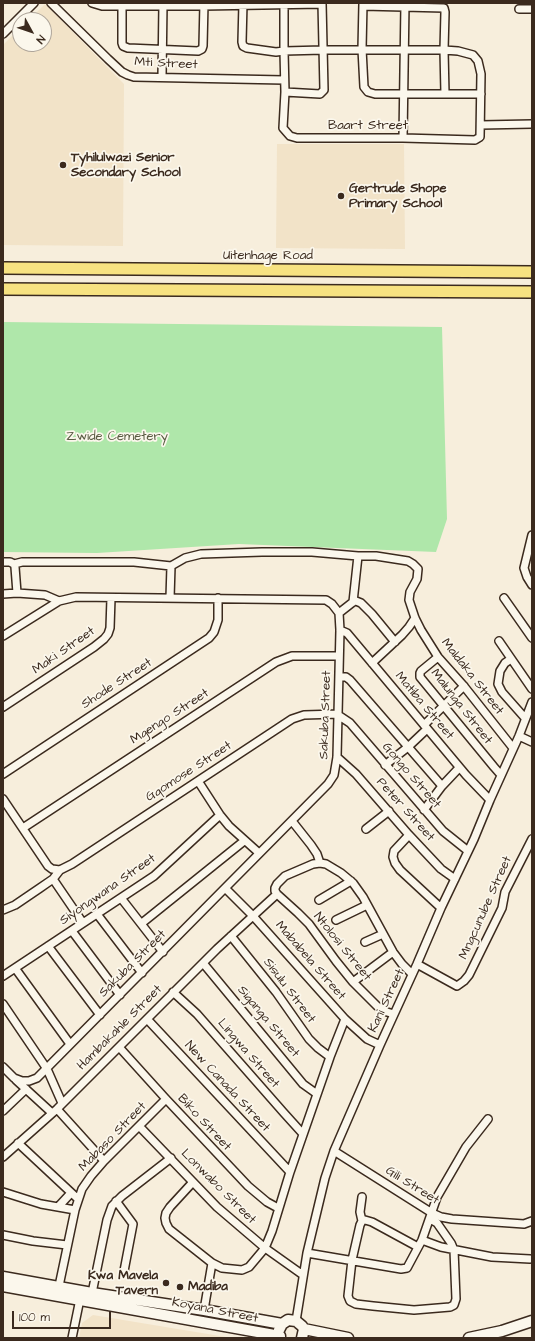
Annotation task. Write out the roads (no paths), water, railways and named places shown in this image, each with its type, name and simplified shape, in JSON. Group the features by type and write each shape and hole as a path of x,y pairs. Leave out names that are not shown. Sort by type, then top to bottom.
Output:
{"main road":[{"name":"Uitenhage Road","path":"3,268 532,272"},
{"path":"3,289 532,292"},
{"name":"Koyana Street","path":"3,1277 282,1324"},
{"name":"Koyana Street","path":"3,1286 280,1337"},
{"path":"280,1337 279,1332 282,1324 288,1320 296,1321 302,1326 303,1334 348,1338"},
{"path":"469,1338 502,1331 532,1321"}],"street":[{"path":"3,33 34,3"},
{"name":"Mti Street","path":"51,3 122,72 134,77 284,80"},
{"path":"92,3 102,6 122,4 322,4 325,86 323,92 320,94 285,92"},
{"path":"122,4 123,46 128,48 198,51 202,49 203,46 204,5"},
{"path":"162,77 163,4"},
{"path":"243,4 242,42 243,46 247,48 269,52 404,49 444,50"},
{"name":"Baart Street","path":"284,4 284,128 286,133 293,138 403,138 475,140 480,137 481,125 481,74 478,61 469,54 458,51 444,50"},
{"path":"445,94 444,8 405,5 364,5 362,50 364,87 366,90 371,93 405,94 445,94 481,94"},
{"path":"403,138 405,94 405,5"},
{"path":"519,9 532,9"},
{"path":"481,125 532,124"},
{"path":"532,539 524,568 532,585"},
{"path":"3,562 10,562 14,564 22,562 134,562 171,566 186,558 201,554 312,552 358,556 353,602"},
{"name":"Maldaka Street","path":"358,556 386,557 414,564 418,569 416,579 410,592 409,600 421,630 438,658 464,686 513,748"},
{"path":"14,564 17,593"},
{"path":"170,598 171,566"},
{"path":"3,594 17,593 44,596 59,601"},
{"path":"4,634 59,601 76,597 326,600 332,604 339,613 353,602 358,602 364,606 395,642"},
{"name":"Maki Street","path":"3,707 104,639 110,628 111,598"},
{"name":"Shode Street","path":"3,774 209,638 214,632 218,620 218,598"},
{"path":"504,598 532,638"},
{"name":"Sakuba Street","path":"45,1071 292,821 328,784 334,775 338,757 340,677 339,613"},
{"path":"372,663 409,628 415,618"},
{"name":"Matiba Street","path":"340,630 347,632 459,768 490,800"},
{"path":"499,641 532,689"},
{"name":"Mgengo Street","path":"23,828 276,662 292,656 339,656"},
{"name":"Malunga Street","path":"438,658 421,671 420,675 443,706 501,775"},
{"path":"511,659 505,663 500,671 498,684 502,692 525,718"},
{"path":"340,677 346,677 350,680 442,786"},
{"path":"385,765 408,747 443,706 464,686"},
{"name":"Kani Street","path":"296,1321 307,1253 324,1178 334,1151 441,908 519,736 532,702"},
{"name":"Gongo Street","path":"338,714 350,723 443,831 468,851"},
{"name":"Gqomose Street","path":"60,870 72,864 273,730 292,719 304,715 338,714"},
{"path":"519,736 532,742"},
{"name":"Peter Street","path":"338,757 356,774 441,869 455,879"},
{"path":"424,810 442,786 459,768"},
{"path":"198,781 220,815 244,841 259,853"},
{"path":"3,799 48,866 52,869 60,870"},
{"path":"366,829 389,811"},
{"name":"Siyongwana Street","path":"3,976 154,876 220,815"},
{"path":"292,821 311,845 320,863"},
{"path":"409,835 394,851 393,856 395,863 400,870 441,908"},
{"name":"Mngcunube Street","path":"417,964 457,986 470,975 502,908 505,892 532,839"},
{"path":"142,923 244,841"},
{"path":"276,893 275,888 277,884 285,876 313,864 320,863 333,868 351,881 363,897 393,952 412,974"},
{"path":"3,910 15,905 53,879 60,870"},
{"path":"53,879 83,923"},
{"path":"319,900 351,881"},
{"name":"Mababela Street","path":"225,888 254,916 345,1019 367,1039 380,1045"},
{"name":"Hambakahle Street","path":"3,1157 57,1109 202,963 254,916 276,893"},
{"name":"Ntolosi Street","path":"276,893 298,912 309,924 353,982 377,1006 394,1014"},
{"path":"121,898 142,923 163,952"},
{"path":"336,920 367,905"},
{"path":"97,914 142,974"},
{"path":"72,930 120,995"},
{"path":"364,942 383,934"},
{"name":"Sisulu Street","path":"231,936 276,992 309,1039 330,1058"},
{"path":"48,946 100,1015"},
{"path":"353,982 393,952"},
{"name":"Siganga Street","path":"202,963 303,1084 317,1094"},
{"path":"15,968 70,1044"},
{"name":"Lingwa Street","path":"173,992 197,1014 303,1134"},
{"path":"3,1004 45,1071 57,1109"},
{"name":"New Canada Street","path":"147,1019 290,1172"},
{"path":"193,1182 170,1207 165,1218 169,1229 212,1263 222,1268 242,1270 249,1267 265,1248 303,1134 345,1019"},
{"name":"Biko Street","path":"119,1047 248,1186 267,1202 278,1208"},
{"path":"3,1067 26,1089 57,1109 104,1162"},
{"path":"14,1078 22,1081 29,1081 37,1078 45,1071"},
{"path":"3,1112 26,1089"},
{"name":"Mabaso Street","path":"59,1286 75,1210 85,1183 166,1099"},
{"path":"307,1253 405,1269 409,1265 422,1240 437,1197 466,1147 488,1119"},
{"name":"Lonwabo Street","path":"139,1126 217,1207 265,1248 303,1275"},
{"path":"18,1143 78,1199"},
{"name":"Gili Street","path":"334,1151 431,1216 524,1224 532,1221"},
{"path":"92,1293 107,1220 116,1201 171,1158"},
{"path":"3,1192 41,1204 75,1210"},
{"path":"58,1207 71,1193"},
{"path":"362,1196 360,1212 362,1221 352,1260 348,1296 348,1299 352,1303 393,1309 414,1310 452,1306 456,1302 454,1250 451,1243 431,1216"},
{"path":"116,1201 133,1224 124,1271"},
{"path":"362,1221 365,1220 372,1222 418,1247"},
{"path":"3,1235 32,1241 68,1245"},
{"path":"422,1240 454,1250 492,1257 530,1259"},
{"path":"204,1310 212,1263"},
{"path":"72,1338 80,1299"}],"place":[{"name":"Tyhilulwazi Senior Secondary School","path":"63,165"},
{"name":"Gertrude Shope Primary School","path":"341,196"},
{"name":"Kwa Mavela Tavern","path":"166,1283"},
{"name":"Madiba","path":"180,1287"}],"park label":[{"name":"Zwide Cemetery","path":"117,437"}]}
